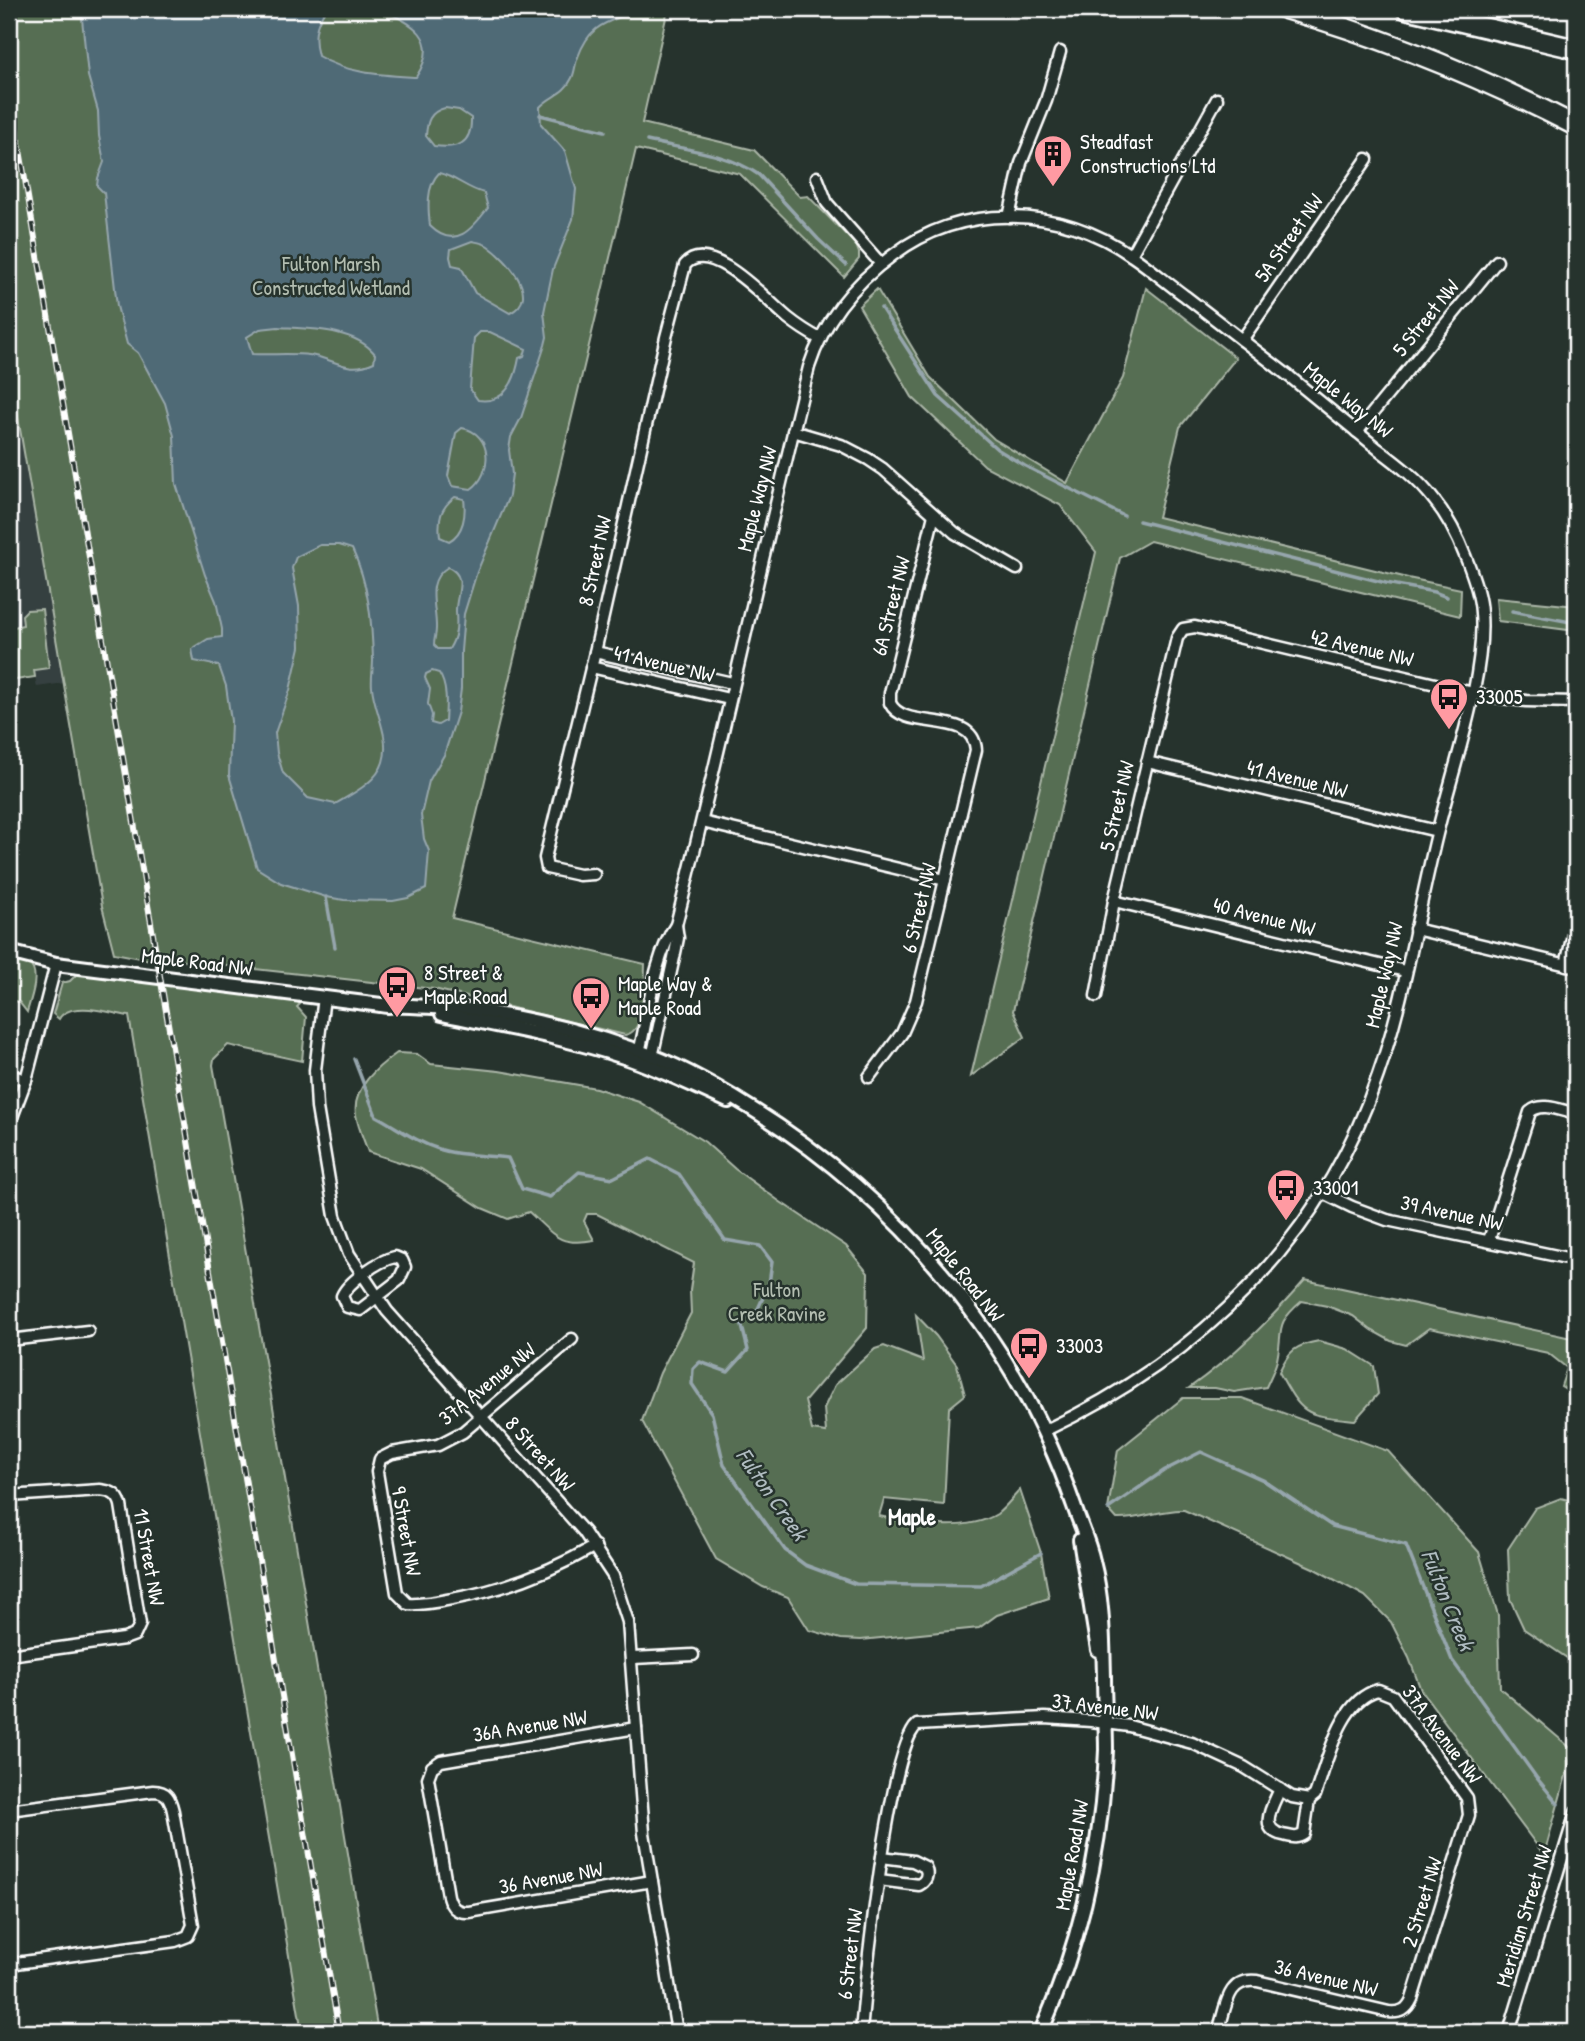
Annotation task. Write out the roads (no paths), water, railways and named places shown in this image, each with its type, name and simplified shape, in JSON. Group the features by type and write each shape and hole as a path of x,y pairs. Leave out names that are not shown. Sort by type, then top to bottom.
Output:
{"highway":[{"path":"1285,9 1333,23 1416,54 1506,92 1576,126"},
{"path":"1406,9 1576,49"}],"street":[{"path":"1009,217 1021,163 1046,101 1060,52"},
{"path":"1131,255 1217,99"},
{"name":"5A Street NW","path":"1242,340 1367,159"},
{"path":"817,177 827,203 881,264"},
{"name":"Maple Way NW","path":"638,1056 661,957 676,925 702,822 809,367 820,339 848,296 865,276 907,244 950,224 1009,217 1049,220 1102,239 1131,255 1410,474 1429,494 1453,528 1464,554 1481,611 1480,653 1378,1077 1355,1134 1323,1193 1268,1266 1227,1311 1142,1377 1044,1431"},
{"name":"8 Street NW","path":"594,874 579,875 547,868 545,858 666,337 687,262 700,257 722,264 787,317 820,339"},
{"name":"5 Street NW","path":"1357,432 1497,261"},
{"path":"793,431 855,451 883,469 962,538 1017,569"},
{"name":"6A Street NW","path":"934,514 890,693 891,707 903,714 964,729 973,736"},
{"name":"42 Avenue NW","path":"1183,629 1195,627 1472,693 1526,701 1576,702"},
{"name":"5 Street NW","path":"1096,996 1114,901 1177,638 1183,629"},
{"name":"41 Avenue NW","path":"594,652 733,683"},
{"name":"41 Avenue NW","path":"591,667 729,699"},
{"name":"6 Street NW","path":"869,1077 913,1013 975,754 973,736"},
{"name":"41 Avenue NW","path":"1147,762 1437,831"},
{"path":"702,822 945,880"},
{"name":"40 Avenue NW","path":"1114,901 1405,971"},
{"path":"1415,929 1571,966 1576,921"},
{"name":"Maple Way NW","path":"651,1061 678,938 676,925"},
{"name":"Maple Road NW","path":"9,952 57,964 381,1005 542,1033 638,1056 764,1116 814,1151 870,1197 927,1255 982,1325 1044,1431 1074,1507 1104,1678 1104,1783 1093,1863 1071,1953 1041,2032"},
{"path":"9,1125 26,1080 57,964"},
{"name":"8 Street NW","path":"324,997 315,1070 320,1132 338,1228 349,1254 377,1298 595,1546 613,1576 620,1595 628,1622 632,1658 643,1833 677,2031"},
{"path":"9,1075 26,1080"},
{"path":"1489,1240 1527,1116 1534,1108 1542,1106 1576,1114"},
{"name":"39 Avenue NW","path":"1323,1193 1387,1220 1576,1260"},
{"path":"390,1257 402,1260 405,1267 402,1276 377,1298 360,1310 352,1310 343,1302 342,1296 346,1288 362,1275 390,1257"},
{"path":"9,1340 88,1331"},
{"name":"37A Avenue NW","path":"380,1459 392,1452 446,1442 463,1432 572,1339"},
{"name":"9 Street NW","path":"380,1459 377,1472 397,1592 408,1604 426,1604 495,1590 549,1570 595,1546"},
{"name":"11 Street NW","path":"9,1496 109,1491 116,1495 121,1505 140,1619 137,1633 124,1639 9,1655"},
{"path":"632,1658 693,1655"},
{"name":"37A Avenue NW","path":"1309,1800 1317,1791 1334,1739 1348,1714 1368,1693 1383,1690 1396,1700 1465,1794 1468,1802"},
{"name":"37 Avenue NW","path":"913,1728 922,1723 1045,1718 1106,1722 1154,1731 1192,1742 1244,1767 1299,1800 1309,1800"},
{"name":"36A Avenue NW","path":"457,1911 451,1905 429,1786 432,1767 445,1760 636,1728"},
{"name":"6 Street NW","path":"860,2032 882,1857 896,1783 907,1739 913,1728"},
{"path":"1280,1789 1268,1820 1269,1828 1277,1834 1295,1838 1304,1834 1309,1800"},
{"path":"9,1810 153,1791 164,1792 170,1798 173,1811 192,1920 191,1933 175,1941 9,1964"},
{"name":"2 Street NW","path":"1403,2011 1409,2006 1430,1942 1469,1815 1468,1802"},
{"name":"Meridian Street NW","path":"1509,2032 1576,1812"},
{"path":"879,1880 919,1885 927,1875 925,1867 919,1863 882,1857"},
{"name":"36 Avenue NW","path":"457,1911 469,1912 652,1881"},
{"name":"36 Avenue NW","path":"1219,2032 1230,1995 1240,1982 1257,1982 1389,2012 1403,2011"},
{"path":"664,2032 677,2031"}],"water":[{"path":"81,9 326,9 316,31 318,56 353,70 416,77 426,52 420,33 402,20 379,9 626,9 630,13 604,24 592,33 582,47 569,84 540,107 541,124 565,151 576,189 573,219 553,269 544,312 547,337 545,345 521,418 511,437 509,450 512,474 509,496 477,572 464,614 458,712 444,755 429,781 421,815 424,839 429,851 426,889 408,898 393,901 326,897 281,883 257,868 229,775 231,721 226,686 219,666 194,661 192,649 208,639 222,637 216,601 176,484 174,436 165,403 138,353 127,344 117,306 104,193 97,186 104,162 98,111 88,76","holes":["445,108 459,110 471,118 466,140 456,146 434,146 426,136 428,122 435,112","439,173 445,175 484,193 488,208 470,229 455,237 448,237 430,226 432,184","472,241 488,246 518,278 523,297 519,306 510,313 475,293 461,267 452,265 451,249","278,327 343,335 366,345 375,354 374,362 356,367 309,355 252,354 247,337 260,329","480,332 490,332 526,349 524,356 519,358 515,375 502,395 478,400 470,389 474,338","462,428 472,431 484,446 486,464 483,474 471,489 452,486 448,476 456,433","455,497 464,499 463,523 458,533 449,541 440,537 439,531 441,515","320,545 339,545 352,549 368,603 373,646 373,696 384,734 385,753 375,776 363,787 335,804 308,798 283,773 277,753 275,733 290,690 300,647 299,606 292,568 296,557","448,567 458,576 459,581 456,631 449,649 438,649 434,645 436,629 433,595 436,580","432,671 439,673 444,684 446,702 445,721 438,725 431,723 432,715 428,704 430,689 426,674"]}],"waterway":[{"path":"540,115 605,131"},
{"path":"647,141 719,157 759,175 846,265"},
{"path":"881,308 938,396 997,449 1124,516"},
{"path":"1139,521 1447,597"},
{"path":"1512,611 1576,623"},
{"name":"Fulton Creek","path":"326,897 335,947"},
{"name":"Fulton Creek","path":"354,1059 376,1116 420,1142 444,1151 508,1158 522,1189 550,1197 579,1172 613,1178 650,1159 679,1174 725,1240 760,1246 772,1262 769,1284 757,1311 741,1322 748,1350 728,1372 700,1362 693,1369 692,1384 712,1414 724,1465 785,1550 805,1565 856,1584 981,1586 1041,1553"},
{"name":"Fulton Creek","path":"1108,1509 1165,1470 1201,1452 1263,1480 1332,1526 1406,1545 1452,1660 1558,1804"}],"railway":[{"path":"9,85 339,2032"}],"place":[{"name":"Steadfast Constructions Ltd","path":"1053,188"},
{"name":"33005","path":"1449,731"},
{"name":"8 Street & Maple Road","path":"397,1019"},
{"name":"Maple Way & Maple Road","path":"591,1030"},
{"name":"33001","path":"1286,1222"},
{"name":"33003","path":"1029,1380"}],"district":[{"name":"Maple","path":"912,1517"}],"park label":[{"name":"Fulton Marsh Constructed Wetland","path":"331,276"},
{"name":"Fulton Creek Ravine","path":"777,1302"}]}
